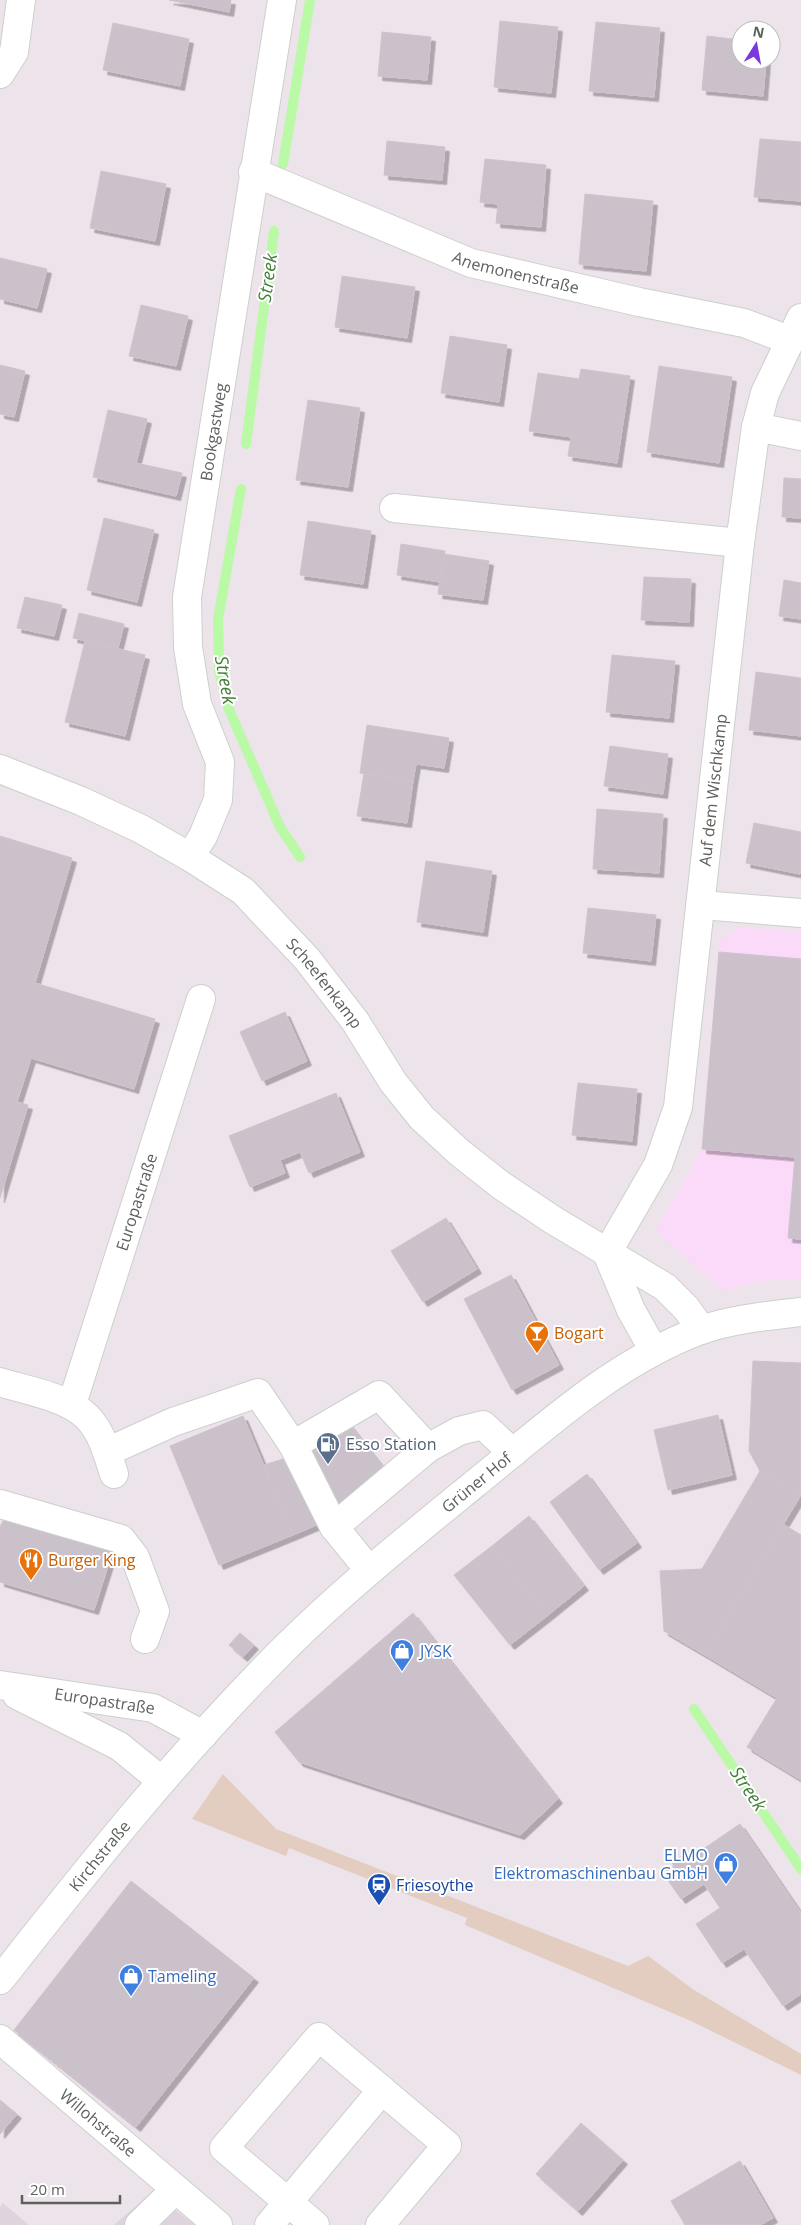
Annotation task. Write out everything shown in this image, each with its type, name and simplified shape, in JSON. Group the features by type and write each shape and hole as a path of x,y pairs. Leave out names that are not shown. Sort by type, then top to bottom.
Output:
{"street":[{"path":"0,74 14,52 21,0"},
{"name":"Bookgastweg","path":"190,856 203,836 218,800 220,762 197,704 188,647 187,597 253,172 282,0"},
{"name":"Anemonenstraße","path":"253,172 471,263 639,302 744,322 795,329"},
{"name":"Auf dem Wischkamp","path":"607,1253 658,1165 678,1107 702,905 740,543 756,427 765,393 795,329"},
{"path":"756,427 801,436"},
{"path":"394,508 740,543"},
{"name":"Scheefenkamp","path":"0,769 81,801 141,829 190,856 243,891 307,959 355,1021 393,1082 422,1118 460,1153 502,1186 607,1253 665,1287 686,1308 702,1330"},
{"path":"702,905 801,913"},
{"name":"Europastraße","path":"72,1404 145,1169 202,999"},
{"path":"607,1253 631,1310 654,1351"},
{"name":"Grüner Hof","path":"203,1735 284,1649 369,1570 580,1397 654,1351 702,1330 749,1318 801,1312"},
{"path":"0,1382 72,1404 93,1422 110,1463 174,1422 258,1393 292,1445 334,1527 369,1570"},
{"path":"292,1445 379,1395 428,1448"},
{"path":"334,1527 428,1448 459,1431 484,1425 513,1453"},
{"path":"0,1504 121,1539 135,1557 155,1611 145,1639"},
{"name":"Europastraße","path":"0,1686 153,1708 203,1735"},
{"name":"Europastraße","path":"0,1686 119,1746 162,1781"},
{"name":"Kirchstraße","path":"0,1980 162,1781 203,1735"},
{"path":"315,2225 224,2148 319,2037 447,2145 380,2225"},
{"name":"Willohstraße","path":"0,2039 218,2225"},
{"path":"269,2225 382,2090"},
{"path":"139,2225 176,2190"}],"shaded area":[{"path":"741,927 801,932 801,1280 770,1280 722,1290 656,1231 702,1149 719,952 718,942"},
{"path":"223,1774 276,1829 628,1966 648,1956 694,1990 801,2054 801,2075 691,2021 465,1925 467,1918 289,1848 286,1856 192,1819"},
{"path":"154,2190 179,2213 195,2225 114,2225"},
{"path":"3,2203 29,2225 0,2225 0,2207"}],"building":[{"path":"169,0 231,0 229,12"},
{"path":"500,21 558,27 551,93 494,87"},
{"path":"596,22 660,28 654,97 589,91"},
{"path":"113,23 189,39 180,86 103,70"},
{"path":"382,32 431,37 427,80 378,76"},
{"path":"707,36 731,39 731,70 765,70 763,96 702,90"},
{"path":"760,139 801,142 801,201 754,197"},
{"path":"387,141 445,147 442,180 384,175"},
{"path":"485,159 546,165 541,227 496,223 498,204 480,202"},
{"path":"101,171 166,184 155,241 90,228"},
{"path":"585,194 653,201 646,271 579,264"},
{"path":"0,258 47,269 37,308 0,299"},
{"path":"342,276 415,287 407,338 335,327"},
{"path":"141,305 188,316 176,366 129,356"},
{"path":"450,336 507,345 499,402 441,393"},
{"path":"0,365 25,371 14,417 0,414"},
{"path":"659,366 732,377 719,463 647,452"},
{"path":"581,369 630,376 617,463 568,456 571,437 529,431 538,373 579,379"},
{"path":"308,400 360,408 348,487 296,480"},
{"path":"108,410 147,419 136,463 182,473 176,496 93,477"},
{"path":"784,478 801,479 801,518 782,517"},
{"path":"104,518 154,530 137,602 87,590"},
{"path":"308,521 371,531 363,584 300,575"},
{"path":"401,544 445,551 440,582 397,575"},
{"path":"444,554 489,561 483,600 438,594"},
{"path":"644,577 691,579 689,622 641,620"},
{"path":"784,580 801,583 801,619 779,616"},
{"path":"25,597 62,605 54,636 17,628"},
{"path":"79,613 124,624 118,648 73,638"},
{"path":"85,641 145,655 125,736 65,722"},
{"path":"612,655 675,661 669,718 606,712"},
{"path":"756,672 801,678 801,736 749,730"},
{"path":"367,725 449,738 444,768 416,764 413,781 360,773"},
{"path":"610,746 668,754 663,794 604,786"},
{"path":"364,773 413,781 407,823 357,816"},
{"path":"597,809 663,814 659,873 593,869"},
{"path":"754,823 801,832 800,874 746,863"},
{"path":"0,836 72,858 35,983 155,1019 134,1089 31,1058 17,1102 28,1105 0,1198"},
{"path":"426,861 492,871 483,932 417,922"},
{"path":"588,908 656,915 651,961 583,953"},
{"path":"719,952 801,959 801,1239 788,1238 795,1157 702,1149"},
{"path":"285,1012 307,1061 262,1081 240,1032"},
{"path":"578,1083 637,1089 632,1141 572,1135"},
{"path":"336,1093 360,1152 309,1173 300,1152 280,1160 285,1173 250,1187 229,1136"},
{"path":"446,1218 477,1269 423,1302 391,1251"},
{"path":"511,1275 559,1365 512,1390 464,1299"},
{"path":"753,1361 801,1363 801,1495 760,1471 749,1451"},
{"path":"718,1415 732,1475 668,1490 654,1430"},
{"path":"243,1416 293,1535 219,1565 170,1446"},
{"path":"343,1416 390,1476 340,1515 293,1535 264,1465 299,1454"},
{"path":"760,1471 801,1495 705,1655 664,1631 660,1571 702,1569"},
{"path":"587,1474 637,1543 599,1570 550,1502"},
{"path":"6,1515 113,1550 94,1610 0,1582 0,1527"},
{"path":"529,1516 584,1586 547,1616 492,1546"},
{"path":"783,1524 801,1535 801,1780 747,1747 777,1698 705,1655"},
{"path":"492,1546 547,1616 510,1645 454,1575"},
{"name":"JYSK","path":"413,1613 558,1799 520,1835 299,1762 275,1732"},
{"path":"240,1633 254,1645 243,1657 229,1645"},
{"path":"740,1824 801,1913 801,1994 783,2006 744,1949 722,1963 696,1924 720,1908 704,1884 681,1899 663,1873 674,1866 672,1863 686,1853 690,1858"},
{"path":"131,1881 254,1978 136,2127 14,2030"},
{"path":"0,2100 17,2114 0,2134"},
{"path":"581,2123 623,2160 578,2211 536,2174"},
{"path":"740,2161 773,2218 760,2225 685,2225 671,2201"}],"waterway":[{"name":"Streek","path":"283,164 310,0"},
{"name":"Streek","path":"246,444 274,231"},
{"name":"Streek","path":"241,489 218,619 219,671 228,707 280,827 300,857"},
{"name":"Streek","path":"694,1709 801,1869"}],"place":[{"name":"Bogart","path":"537,1354"},
{"name":"Esso Station","path":"328,1465"},
{"name":"Burger King","path":"31,1581"},
{"name":"JYSK","path":"402,1672"},
{"name":"ELMO Elektromaschinenbau GmbH","path":"726,1885"},
{"name":"Friesoythe","path":"379,1906"},
{"name":"Tameling","path":"131,1997"}]}
